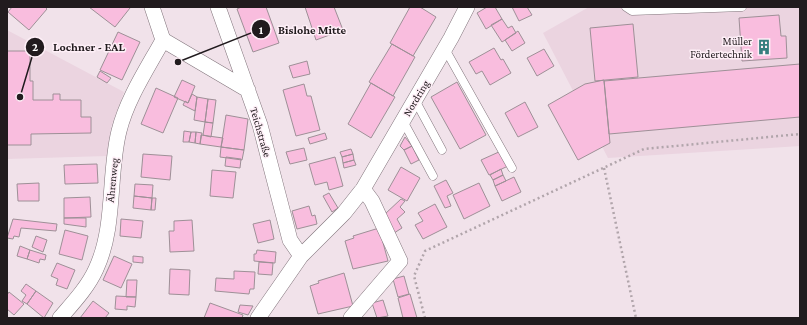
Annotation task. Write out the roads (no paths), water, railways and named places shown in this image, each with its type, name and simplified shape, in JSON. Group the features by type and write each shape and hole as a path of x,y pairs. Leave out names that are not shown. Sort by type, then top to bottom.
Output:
{"street":[{"path":"152,7 163,40 248,90"},
{"name":"Teichstraße","path":"218,7 260,125 290,240 301,256"},
{"name":"Nordring","path":"258,318 301,256 344,213 363,189 445,49 467,7"},
{"name":"Ährenweg","path":"60,318 77,298 96,270 103,250 107,230 112,164 120,130 128,105 163,40"},
{"path":"351,318 400,261 372,201 363,189"}],"lane":[{"path":"626,7 632,11 742,7"},
{"path":"445,49 512,168"},
{"path":"415,100 442,150"},
{"path":"403,121 433,176"}],"place":[{"name":"Müller Fördertechnik","path":"764,47"},
{"name":"Bislohe Mitte","path":"178,62"},
{"name":"Lochner - EAL","path":"20,97"}]}
